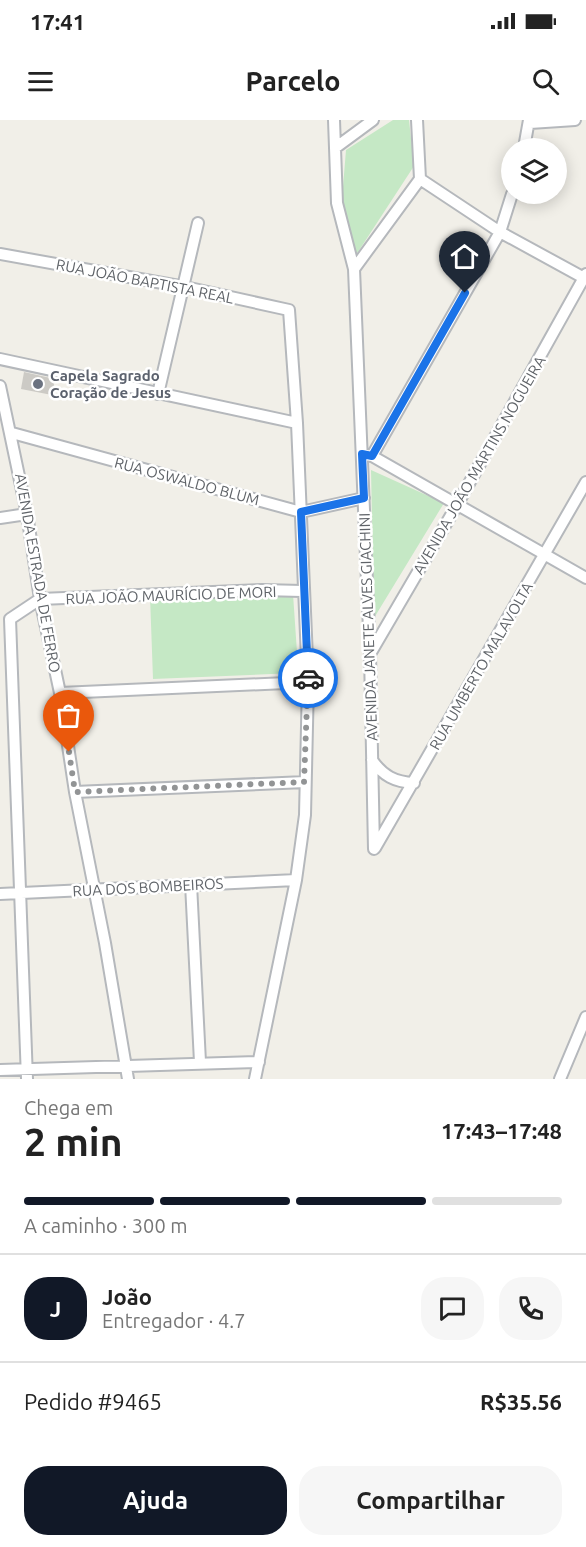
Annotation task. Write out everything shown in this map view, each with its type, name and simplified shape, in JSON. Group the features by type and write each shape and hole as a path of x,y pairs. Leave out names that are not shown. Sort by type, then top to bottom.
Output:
{"street":[{"name":"AVENIDA JANETE ALVES GIACHINI","path":"334,120 337,203 354,269 367,455 364,498 374,849"},
{"path":"335,148 373,120"},
{"path":"354,269 420,179 417,120"},
{"path":"526,138 529,121 574,120"},
{"path":"420,179 500,232 585,277"},
{"path":"509,204 500,232 367,455 586,578"},
{"path":"158,394 198,223"},
{"name":"RUA JOÃO BAPTISTA REAL","path":"0,254 184,287 289,310 297,423"},
{"name":"AVENIDA JOÃO MARTINS NOGUEIRA","path":"370,654 585,277"},
{"path":"0,359 297,423 302,591 308,682 305,815 296,880 255,1079"},
{"name":"AVENIDA ESTRADA DE FERRO","path":"0,386 12,433 27,514 40,599 60,693 75,792 105,943 128,1079"},
{"name":"RUA OSWALDO BLUM","path":"12,433 301,512 364,498"},
{"name":"RUA UMBERTO MALAVOLTA","path":"374,849 586,482"},
{"path":"0,518 27,514"},
{"name":"RUA JOÃO MAURÍCIO DE MORI","path":"40,599 262,590 302,591"},
{"path":"27,1074 10,619 40,599"},
{"path":"60,693 308,682"},
{"path":"372,760 378,768 394,780 414,783"},
{"path":"75,792 304,782"},
{"name":"RUA DOS BOMBEIROS","path":"0,894 296,880"},
{"path":"191,884 200,1062"},
{"path":"561,1079 584,1030 586,1017"},
{"path":"0,1070 27,1074 200,1062 259,1062"}],"green space":[{"path":"393,120 409,120 414,166 356,255 342,199 346,150"},
{"path":"371,470 444,503 374,618"},
{"path":"293,594 298,667 295,673 153,679 150,596"}],"building":[{"name":"Capela Sagrado Coração de Jesus","path":"24,372 55,379 52,395 21,389"}],"way so far":[{"path":"69,752 75,792 304,782 308,678"}],"place":[{"name":"Capela Sagrado Coração de Jesus","path":"38,384"}],"route":[{"path":"308,678 302,591 301,512 364,498 362,454 372,456 465,293"}]}
